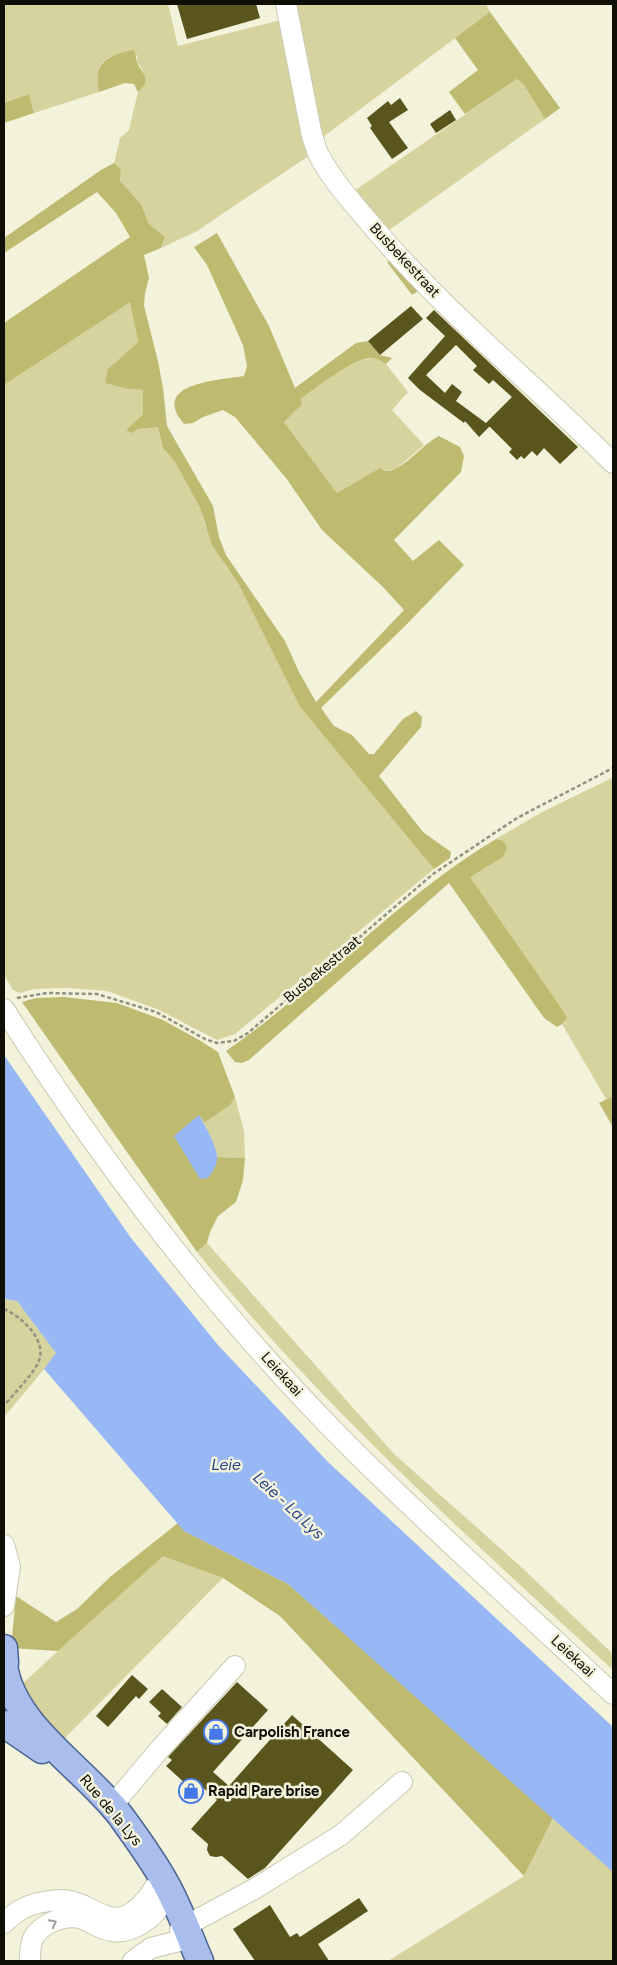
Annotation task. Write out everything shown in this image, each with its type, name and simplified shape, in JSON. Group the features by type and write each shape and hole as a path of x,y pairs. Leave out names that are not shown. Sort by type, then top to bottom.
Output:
{"main road":[{"name":"Rue de la Lys","path":"4,1665 10,1691 24,1713 112,1806 141,1844 158,1887"},
{"name":"Rue de la Lys","path":"4,1724 22,1734 47,1754 74,1780 158,1887 173,1898 185,1932 199,1961"}],"street":[{"name":"Busbekestraat","path":"286,4 312,136 319,156 331,174 398,257 477,335 575,425 613,463"},
{"name":"Leiekaai","path":"7,1004 77,1120 127,1189 208,1291 349,1446 408,1504 613,1694"},
{"path":"4,1545 10,1566 4,1606"},
{"path":"112,1806 158,1750 234,1666"},
{"path":"133,1961 151,1948 185,1932 341,1834 402,1782"},
{"path":"4,1922 20,1909 39,1903 64,1900 83,1905 116,1920 124,1918 158,1887"},
{"path":"30,1961 34,1936 52,1922 62,1918 76,1917 104,1930 114,1932 133,1928 158,1908 158,1887"}],"path":[{"name":"Busbekestraat","path":"7,1004 25,996 47,992 97,994 156,1012 205,1039 217,1043 234,1041 248,1033 433,874 517,818 613,768"},
{"path":"4,1308 22,1319 34,1333 40,1348 39,1362 4,1406"}],"shaded area":[{"path":"4,4 168,4 178,46 285,19 310,155 197,231 161,248 165,237 149,224 141,204 120,181 121,169 114,163 120,138 129,130 138,92 145,85 143,70 137,62 137,55 114,56 104,61 98,71 99,92 34,113 29,94 4,103"},
{"path":"291,4 486,4 490,12 319,140"},
{"path":"490,12 560,108 545,119 524,85 517,79 465,114 449,92 478,70 455,38"},
{"path":"133,50 138,65 144,74 145,85 138,92 134,84 125,83 99,92 98,72 103,63 112,56"},
{"path":"517,79 524,85 545,119 385,233 351,193"},
{"path":"29,94 34,113 4,123 4,103"},
{"path":"114,163 121,169 120,181 141,204 149,224 165,237 161,248 144,255 149,278 144,306 158,361 167,426 213,506 219,537 226,555 285,641 299,672 316,702 404,610 383,587 322,530 286,478 235,417 223,410 203,417 193,423 184,424 176,410 175,400 181,392 205,382 244,376 247,366 243,345 207,265 194,247 217,233 269,326 295,388 356,343 368,341 380,355 392,358 386,364 377,359 364,359 345,368 300,399 302,404 284,422 337,493 380,468 387,471 399,467 439,436 460,447 464,456 461,472 394,540 413,561 439,540 464,565 321,708 334,726 352,735 369,754 374,754 403,719 416,711 422,717 421,727 379,776 423,832 451,852 450,858 434,869 300,707 239,585 212,545 200,508 175,462 163,448 158,427 138,429 132,433 126,430 143,414 143,390 129,389 105,383 108,369 138,342 130,302 4,385 4,323 130,237 116,213 97,192 4,253 4,238 101,170"},
{"path":"394,257 424,287 412,295 387,262"},
{"path":"130,301 138,342 108,369 129,389 143,390 143,414 126,430 132,432 138,429 158,426 163,448 175,462 200,508 205,526 225,565 239,585 300,707 434,869 235,1034 217,1040 157,1009 107,991 68,988 34,989 20,993 13,990 4,975 4,385"},
{"path":"374,358 386,364 408,392 392,410 424,445 397,468 387,471 380,468 337,493 284,422 301,404 299,399 325,380 344,368"},
{"path":"612,778 613,1099 611,1097 606,1099 562,1024 567,1018 564,1012 469,877 503,857 501,839 496,839 542,812"},
{"path":"496,839 503,841 507,848 503,857 470,877 564,1012 567,1018 562,1024 557,1027 544,1018 449,883 249,1060 242,1063 235,1062 226,1051 294,999 425,888 460,862"},
{"path":"64,997 117,1003 163,1020 218,1052 235,1097 230,1105 204,1123 200,1116 213,1172 217,1157 245,1158 243,1180 236,1202 218,1216 207,1243 197,1252 22,1002 36,998"},
{"path":"235,1097 244,1131 245,1158 217,1157 204,1123 229,1105"},
{"path":"611,1097 613,1099 613,1127 599,1103"},
{"path":"207,1243 394,1454 519,1565 613,1654 613,1670 450,1520 294,1364 197,1252"},
{"path":"4,1299 17,1301 57,1354 4,1417"},
{"path":"178,1523 184,1531 288,1584 553,1818 524,1876 280,1616 223,1578 163,1556 58,1651 11,1648 16,1596 56,1622 77,1609 110,1577"},
{"path":"163,1555 223,1578 61,1742 22,1684"},
{"path":"553,1818 613,1872 613,1961 388,1961 524,1876"}],"water":[{"name":"Leie","path":"4,1055 131,1238 218,1345 328,1462 613,1727 613,1872 288,1584 184,1531 44,1369 56,1353 17,1301 4,1299"},
{"path":"199,1115 212,1141 217,1159 215,1168 208,1178 200,1179 174,1136"}],"building":[{"path":"177,4 256,4 260,18 187,39"},
{"path":"400,98 408,110 389,122 408,148 392,159 370,128 372,126 367,118 388,101 391,105"},
{"path":"450,110 456,120 436,133 430,124"},
{"path":"411,306 423,319 380,355 368,341"},
{"path":"434,310 578,447 560,464 544,448 537,456 532,451 524,459 521,456 517,460 509,452 512,449 490,426 479,437 465,421 464,423 420,390 408,378 445,336 426,318","holes":["456,345 477,366 473,370 489,384 493,380 512,397 486,423 456,401 462,392 452,384 445,393 426,375"]},
{"path":"132,1675 148,1689 139,1699 136,1696 108,1727 96,1716"},
{"path":"237,1682 268,1710 213,1772 229,1786 292,1715 353,1770 265,1868 248,1879 222,1856 210,1856 207,1850 208,1844 191,1829 217,1800 192,1778 187,1785 166,1766 172,1760 168,1757"},
{"path":"162,1689 182,1707 167,1724 158,1716 161,1713 149,1702"},
{"path":"359,1898 368,1911 318,1944 329,1961 255,1961 233,1929 270,1905 290,1937 297,1933 300,1937"}],"place":[{"name":"Carpolish France","path":"216,1732"},
{"name":"Rapid Pare brise","path":"191,1791"}],"water label":[{"name":"Leie - La Lys","path":"289,1505"}]}
